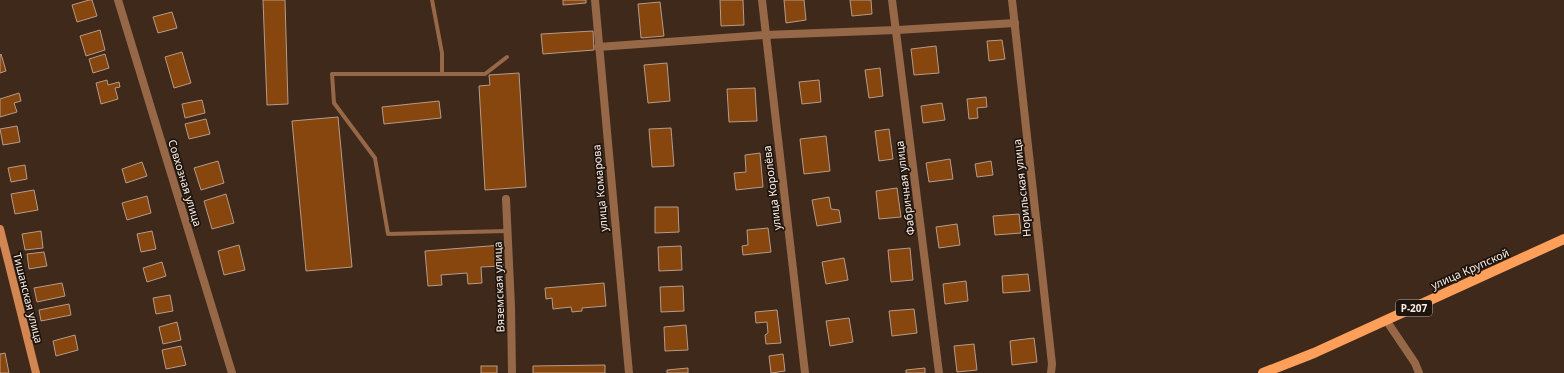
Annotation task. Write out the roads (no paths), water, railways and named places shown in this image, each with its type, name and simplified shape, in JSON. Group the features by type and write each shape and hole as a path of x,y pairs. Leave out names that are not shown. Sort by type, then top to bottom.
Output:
{"main road":[{"name":"Тишанская улица","path":"0,229 36,373"},
{"name":"улица Крупской","path":"1263,373 1314,353 1564,239"}],"street":[{"name":"Совхозная улица","path":"118,0 232,373"},
{"name":"улица Комарова","path":"595,0 598,47 629,373"},
{"name":"улица Королёва","path":"762,0 805,373"},
{"name":"Фабричная улица","path":"892,0 897,30 939,373"},
{"name":"Норильская улица","path":"1012,0 1051,356 1051,373"},
{"path":"598,47 765,35 897,30 1015,23"},
{"name":"Вяземская улица","path":"506,199 511,306 512,373"},
{"path":"1386,320 1415,363 1419,373"}],"lane":[{"path":"432,0 442,53 442,74"},
{"path":"507,57 485,74 332,74 334,103 375,158 388,234 507,231"}]}
